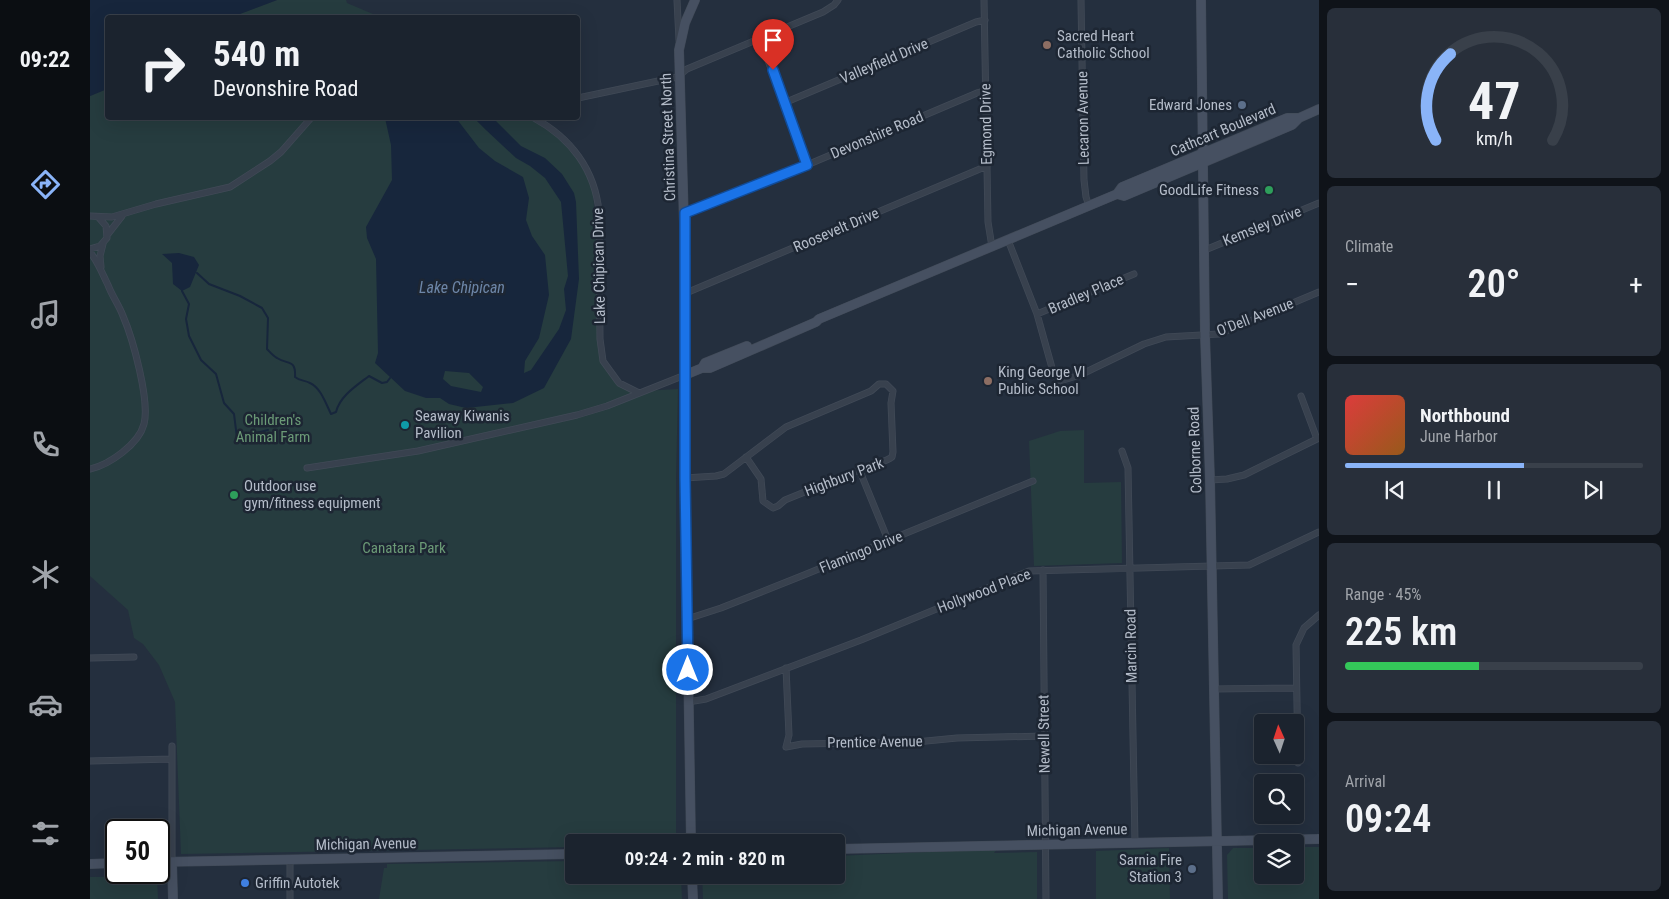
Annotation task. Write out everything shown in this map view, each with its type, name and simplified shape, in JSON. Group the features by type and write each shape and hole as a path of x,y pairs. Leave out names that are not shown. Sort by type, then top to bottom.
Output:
{"main road":[{"name":"Colborne Road","path":"1201,0 1205,335 1210,480 1218,899"},
{"path":"679,50 685,23 694,1"},
{"name":"Christina Street North","path":"679,50 685,213 685,478 691,834"},
{"name":"Cathcart Boulevard","path":"685,375 702,368 710,368 816,322 819,319 1117,194 1124,196 1204,158 1290,126 1299,118 1319,109"},
{"name":"Michigan Avenue","path":"845,849 1319,839"},
{"path":"1217,860 1224,848 1236,841"},
{"name":"Michigan Avenue","path":"172,862 565,854"},
{"path":"172,862 173,899"},
{"path":"90,864 105,863"},
{"path":"692,884 692,899"}],"street":[{"name":"Christina Street North","path":"677,0 679,50"},
{"path":"580,98 674,79 687,69 823,12 838,0"},
{"name":"Egmond Drive","path":"984,0 988,222 992,247"},
{"name":"Lecaron Avenue","path":"1081,0 1084,180 1089,206"},
{"name":"Valleyfield Drive","path":"784,103 976,22 985,20"},
{"path":"760,39 807,165"},
{"name":"Devonshire Road","path":"685,213 807,165 986,90"},
{"path":"93,217 107,218 150,205 235,185 280,152 309,120"},
{"name":"Lake Chipican Drive","path":"540,120 558,132 572,146 590,175 598,200 599,212 600,339 603,360 619,383 639,393"},
{"name":"Roosevelt Drive","path":"686,293 987,166"},
{"name":"Kemsley Drive","path":"1204,250 1319,203"},
{"path":"101,269 100,256 103,244 115,223 123,214"},
{"path":"93,217 106,225 108,235"},
{"path":"1008,240 1037,314"},
{"path":"90,469 112,459 132,444 144,426 146,410 127,326 101,269 90,250 98,248 103,244"},
{"name":"Bradley Place","path":"1037,314 1134,274"},
{"name":"O'Dell Avenue","path":"1037,314 1054,376 1060,381 1080,375 1144,344 1166,337 1188,334 1219,334 1319,292"},
{"path":"307,468 433,448 577,415 607,406 685,375"},
{"name":"Highbury Park","path":"685,478 724,474 746,457 786,427 871,391 879,384 886,384 892,388 894,393 891,403 893,455 888,460 878,462 785,500 772,508 763,501 761,479 746,457"},
{"path":"1210,480 1244,475 1318,438 1301,396"},
{"name":"Marcin Road","path":"1122,450 1128,468 1135,843"},
{"path":"859,470 888,540"},
{"name":"Flamingo Drive","path":"687,619 739,601 1033,481"},
{"name":"Hollywood Place","path":"688,702 706,699 901,624 1025,573 1043,570 1212,567 1253,564 1319,532"},
{"name":"Newell Street","path":"1043,570 1046,899"},
{"path":"1297,714 1295,651 1297,640 1304,628 1319,615"},
{"path":"90,658 134,657"},
{"name":"Prentice Avenue","path":"786,668 788,675 789,735 786,747 802,744 916,742 958,738 1044,736"},
{"path":"1214,689 1296,688"},
{"path":"172,746 172,862"},
{"path":"90,761 172,759"},
{"path":"290,860 290,899"}],"green space":[{"path":"277,0 346,0 347,3 375,15 239,15"},
{"name":"Canatara Park","path":"105,90 105,120 537,120 558,133 579,157 593,189 601,339 605,360 621,383 643,391 678,389 676,479 676,834 565,834 565,847 181,854 175,702 159,665 143,644 134,638 128,610 90,576 90,96"},
{"path":"1084,430 1084,483 1121,482 1122,563 1034,566 1029,441 1060,431"},
{"path":"1304,847 1319,847 1319,899 1228,899 1227,855 1233,848 1254,848 1254,884 1304,884"},
{"path":"1169,848 1170,899 1096,899 1096,851"},
{"path":"997,849 994,853 1037,852 1037,899 703,899 702,884 845,884 845,856"},
{"path":"565,861 565,884 681,884 682,899 379,899 384,868 387,868 387,864"},
{"path":"90,877 105,877 105,884 157,884 158,899 90,899"}],"water":[{"path":"90,0 277,0 239,15 105,15 105,90 90,96"},
{"name":"Lake Chipican","path":"385,120 458,120 479,148 495,161 523,177 529,198 526,220 532,236 545,255 549,295 539,338 525,361 524,373 531,370 559,329 566,310 564,289 568,276 561,202 545,178 516,158 476,120 495,120 521,146 545,158 562,174 574,193 576,202 579,279 571,339 544,388 513,403 466,408 449,404 440,398 426,398 405,391 375,363 378,353 376,259 367,238 366,227 392,180 391,145","holes":["445,371 469,373 483,387 481,392 451,386 443,379"]},
{"path":"179,253 194,257 199,265 190,287 182,291 173,284 172,263 162,254"}],"waterway":[{"path":"197,273 209,284 240,296 262,308 268,318 267,349 276,357 293,365 295,377 314,385 323,397 331,414 336,412 341,401 349,392 369,376 382,383 387,382 390,378"},
{"path":"182,291 189,304 186,319 189,336 201,360 216,374 224,403 234,414 237,438 268,430"}],"place":[{"name":"Sacred Heart Catholic School","path":"1047,45"},
{"name":"Edward Jones","path":"1242,105"},
{"name":"GoodLife Fitness","path":"1269,190"},
{"name":"King George VI Public School","path":"988,381"},
{"name":"Seaway Kiwanis Pavilion","path":"405,425"},
{"name":"Outdoor use gym/fitness equipment","path":"234,495"},
{"name":"Sarnia Fire Station 3","path":"1192,869"},
{"name":"Griffin Autotek","path":"245,883"}],"route":[{"path":"688,670 685,478 685,213 807,165 773,70"}],"park label":[{"name":"Children's Animal Farm","path":"273,428"}]}
